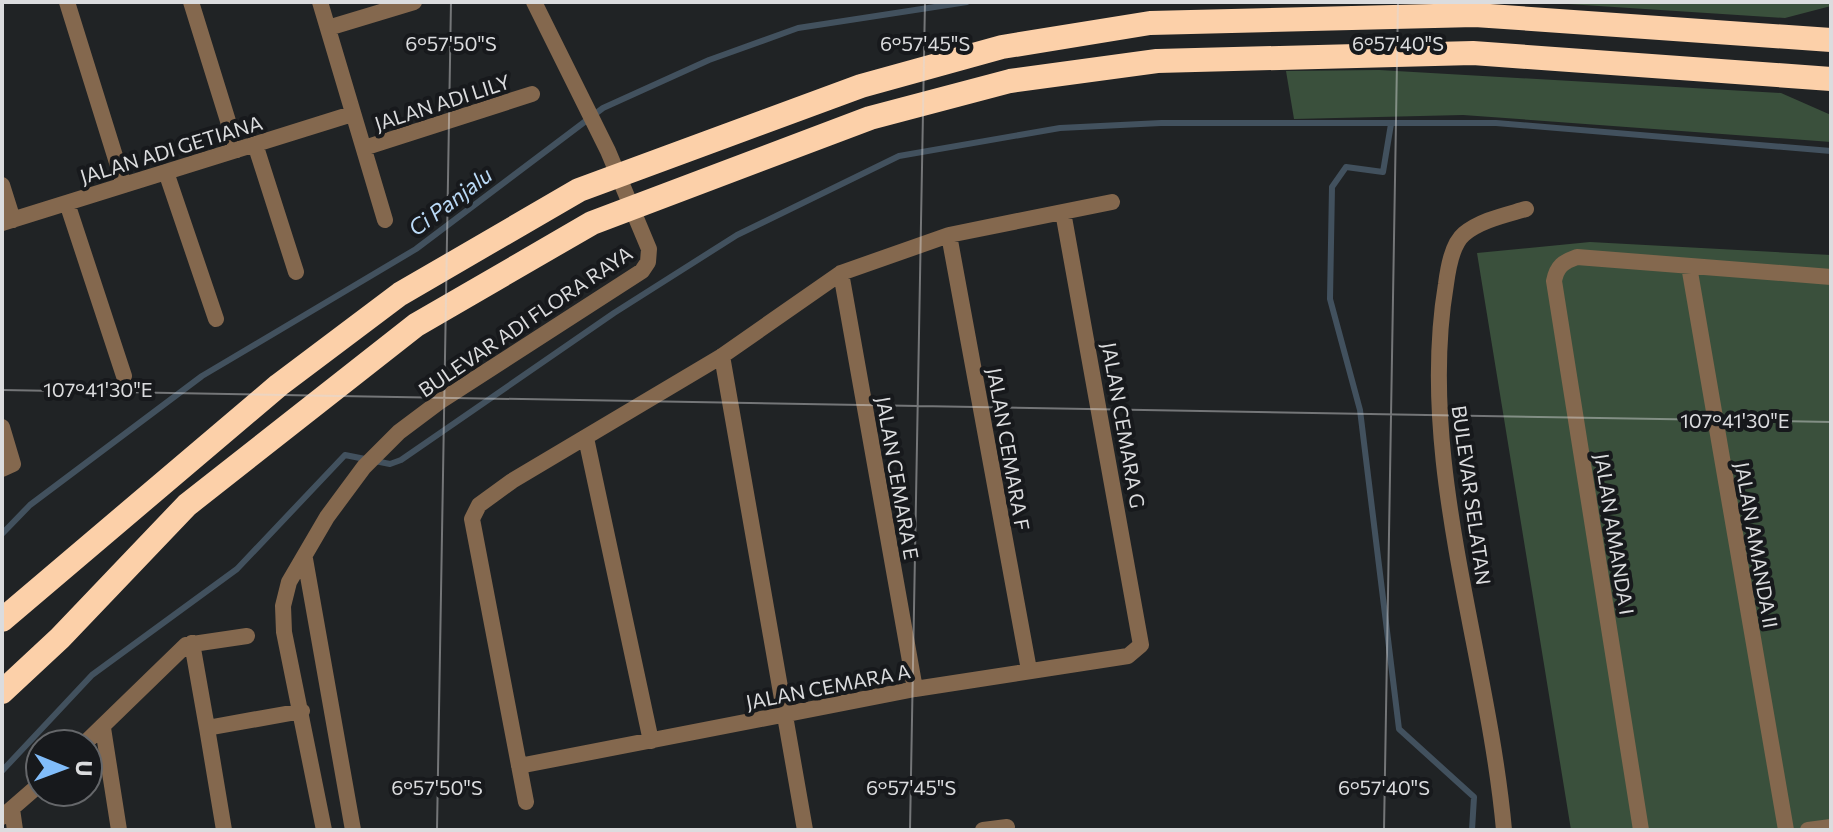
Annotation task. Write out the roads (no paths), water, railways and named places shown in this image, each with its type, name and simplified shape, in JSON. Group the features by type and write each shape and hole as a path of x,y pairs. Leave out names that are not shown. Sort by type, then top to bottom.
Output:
{"highway":[{"path":"2,620 279,385 400,294 579,190 861,86 1002,47 1150,23 1475,15 1831,40"},
{"path":"2,692 187,505 416,325 592,223 870,118 1010,81 1157,61 1473,53 1831,79"}],"street":[{"path":"67,2 124,185"},
{"path":"191,2 237,150"},
{"path":"320,2 385,220"},
{"path":"328,28 414,2"},
{"name":"BULEVAR ADI FLORA RAYA","path":"324,830 284,632 283,606 289,582 327,517 379,452 439,402 645,267 649,249 599,133 534,2"},
{"name":"JALAN ADI LILY","path":"364,148 532,94"},
{"name":"JALAN ADI GETIANA","path":"7,222 352,114"},
{"path":"255,144 296,272"},
{"path":"166,172 216,319"},
{"path":"2,185 7,222"},
{"path":"526,802 472,519 479,505 512,481 722,356 841,273 949,235 1112,202"},
{"path":"67,203 124,376"},
{"name":"BULEVAR SELATAN","path":"1504,830 1499,773 1444,454 1437,391 1438,329 1449,262 1462,235 1492,219 1526,209"},
{"name":"JALAN CEMARA G","path":"1063,212 1112,470 1141,645"},
{"name":"JALAN CEMARA F","path":"949,235 1029,670"},
{"name":"JALAN AMANDA I","path":"1641,830 1554,281 1557,270 1564,262 1577,257 1689,266"},
{"path":"1689,266 1830,282"},
{"name":"JALAN AMANDA II","path":"1689,266 1786,830"},
{"name":"JALAN CEMARA E","path":"841,273 915,689"},
{"path":"722,356 805,830"},
{"path":"2,427 13,464 2,469"},
{"path":"586,438 651,741"},
{"path":"305,559 353,830"},
{"path":"103,728 192,643 247,636"},
{"path":"192,643 224,830"},
{"name":"JALAN CEMARA A","path":"519,766 915,689 1128,656 1139,651 1141,645"},
{"path":"207,728 302,711"},
{"path":"104,734 119,830"},
{"path":"15,830 7,813 24,798"},
{"path":"983,830 1007,827"},
{"path":"1808,830 1831,827"}],"waterway":[{"name":"Ci Panjalu","path":"2,534 30,505 202,376 416,249 603,108 709,60 798,28 967,2"},
{"path":"2,771 92,675 237,569 345,455 390,464 401,460 614,313 737,235 899,156 1060,128 1161,123 1496,123 1831,151"},
{"path":"1391,124 1383,172 1346,167 1332,187 1330,299 1360,410 1399,729 1474,797 1472,830"}]}
